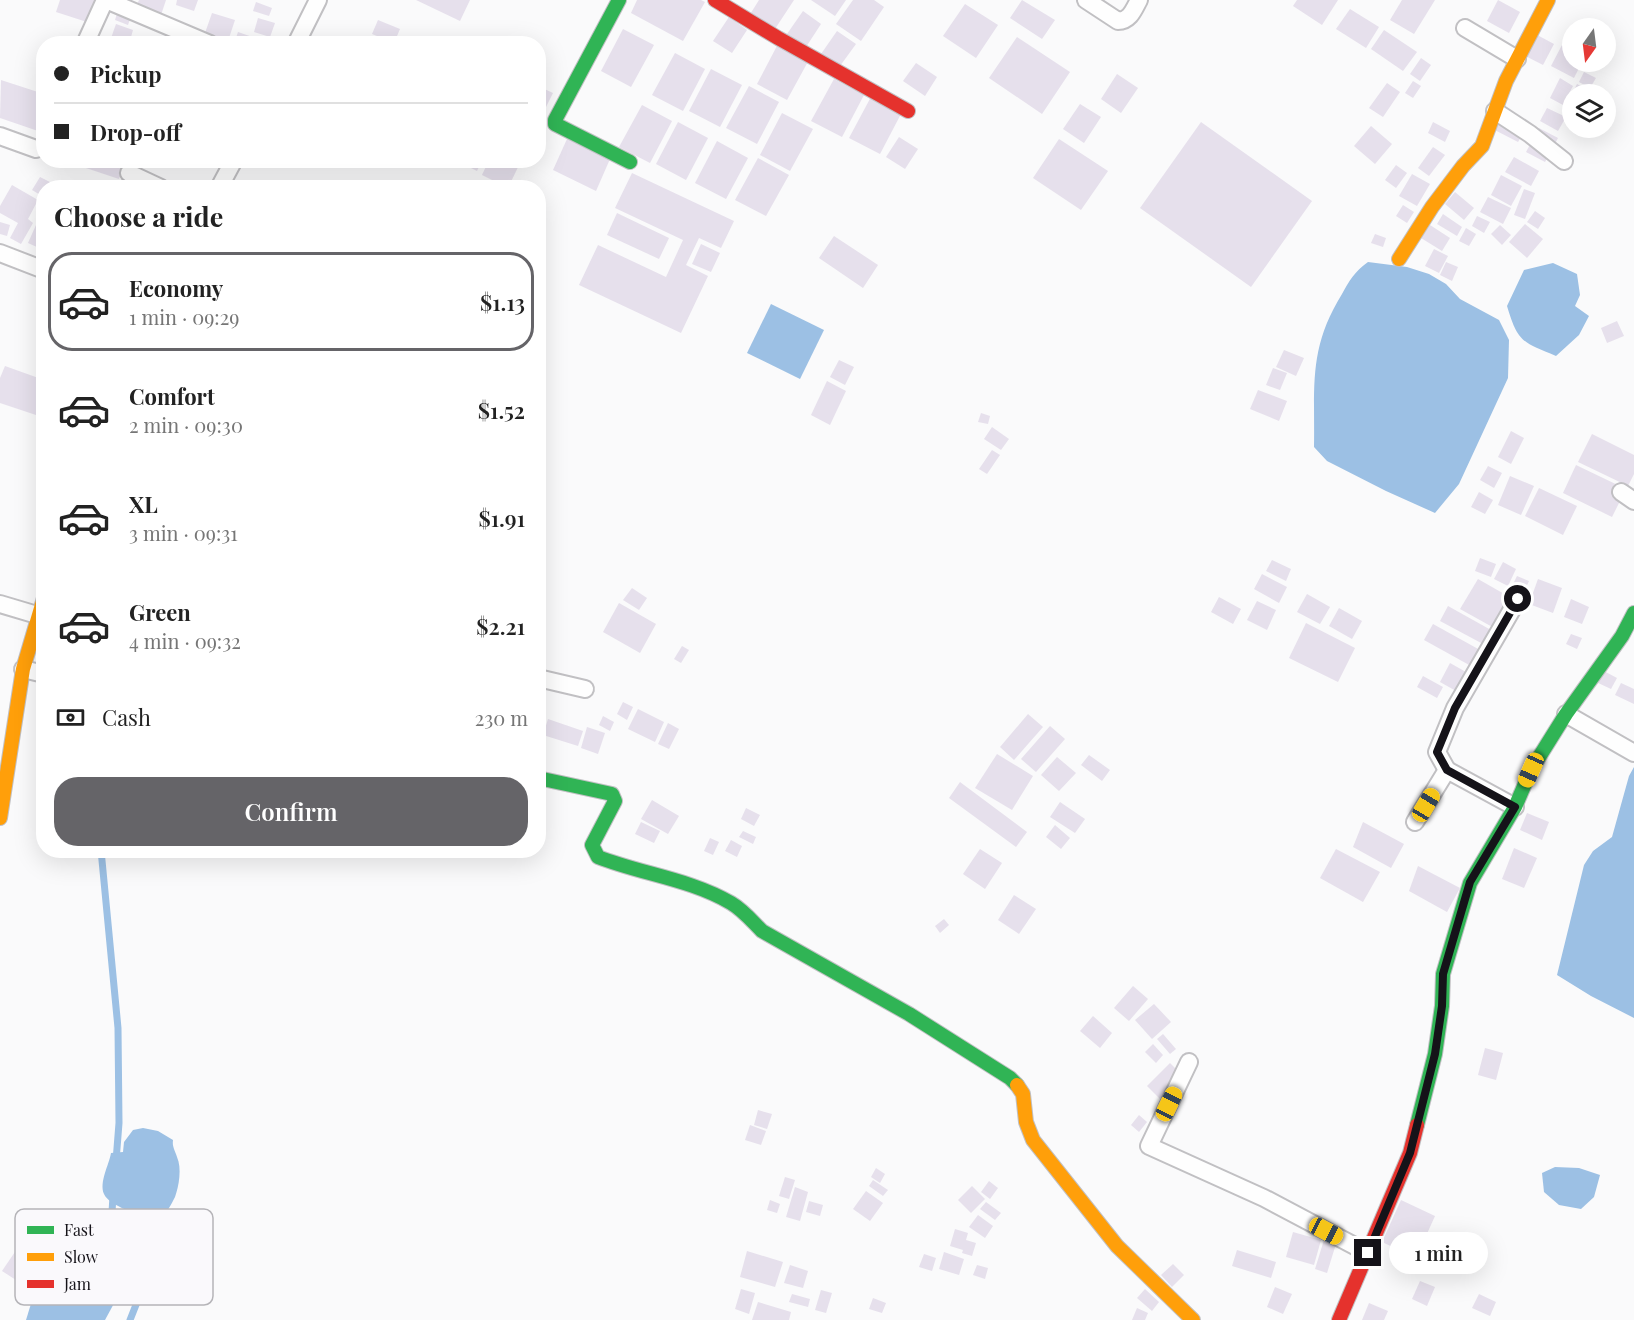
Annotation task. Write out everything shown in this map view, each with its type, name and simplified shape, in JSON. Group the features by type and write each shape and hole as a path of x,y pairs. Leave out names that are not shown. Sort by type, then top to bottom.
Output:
{"street":[{"path":"89,36 106,0 191,36"},
{"path":"300,36 318,0"},
{"path":"619,0 555,120 555,124 630,162"},
{"path":"716,0 778,38 908,111"},
{"path":"1086,0 1118,21 1124,21 1140,0"},
{"path":"1399,259 1432,207 1463,166 1482,146 1506,81 1548,0"},
{"path":"1465,28 1517,59"},
{"path":"1495,111 1530,134 1564,161"},
{"path":"0,136 36,149"},
{"path":"129,173 144,180"},
{"path":"0,253 36,267"},
{"path":"1515,807 1447,770 1437,752 1455,708 1518,599"},
{"path":"0,604 36,615"},
{"path":"1339,1320 1410,1153 1435,1054 1442,1006 1443,974 1470,882 1515,807 1531,770 1566,714 1622,636 1634,614"},
{"path":"0,818 22,669 36,619"},
{"path":"22,669 36,672"},
{"path":"546,680 585,689"},
{"path":"1566,714 1634,753"},
{"path":"1416,822 1447,770"},
{"path":"546,780 612,794 615,801 592,844 598,857 711,894 730,903 746,914 762,931 909,1014 1019,1085 1024,1094 1026,1120 1033,1140 1117,1246 1192,1320"},
{"path":"1189,1062 1149,1146 1264,1198 1368,1253"}],"water":[{"path":"1368,262 1407,267 1429,274 1446,284 1460,299 1499,320 1509,340 1508,378 1459,484 1435,513 1327,461 1314,447 1314,386 1318,350 1331,314 1347,285"},
{"path":"1553,263 1577,274 1580,295 1575,306 1589,316 1579,335 1556,356 1523,340 1507,306 1524,270"},
{"path":"771,304 824,330 800,379 747,353"},
{"path":"1634,767 1634,1018 1557,975 1584,865 1593,851 1612,837 1629,776"},
{"path":"143,1128 158,1131 173,1140 180,1172 175,1197 168,1209 125,1209 113,1203 104,1194 103,1179 111,1153 123,1152 124,1142 133,1130"},
{"path":"1555,1167 1579,1168 1600,1175 1594,1197 1581,1209 1559,1205 1544,1192 1542,1173"},
{"path":"31,1305 113,1305 105,1320 26,1320"}],"building":[{"path":"60,0 99,0 90,23 56,12"},
{"path":"139,0 166,0 161,15 136,7"},
{"path":"177,0 198,0 194,11 176,5"},
{"path":"416,0 470,0 460,21"},
{"path":"637,0 701,0 705,2 683,41 631,13"},
{"path":"759,0 794,0 773,32 749,16"},
{"path":"811,0 846,0 835,16"},
{"path":"853,0 874,0 884,7 861,41 836,24"},
{"path":"1022,0 1055,20 1042,39 1010,18"},
{"path":"1297,0 1338,0 1322,25 1293,6"},
{"path":"1402,0 1435,0 1414,34 1390,20"},
{"path":"1498,0 1520,12 1509,33 1487,21"},
{"path":"256,2 272,8 269,16 253,11"},
{"path":"965,4 998,25 976,58 943,36"},
{"path":"119,7 133,11 128,25 115,20"},
{"path":"1350,9 1379,27 1366,48 1336,29"},
{"path":"803,11 821,24 806,47 787,34"},
{"path":"212,13 235,20 230,36 214,36 205,33"},
{"path":"729,17 747,30 732,53 713,41"},
{"path":"258,18 275,23 270,36 254,32"},
{"path":"378,20 400,29 397,36 372,34"},
{"path":"116,24 133,30 131,36 112,36"},
{"path":"623,29 654,45 631,87 601,71"},
{"path":"1526,29 1554,44 1543,65 1514,50"},
{"path":"1384,30 1417,52 1403,71 1371,49"},
{"path":"837,31 856,44 840,66 821,54"},
{"path":"238,32 250,36 237,36"},
{"path":"1017,37 1070,72 1042,114 989,78"},
{"path":"779,42 810,58 787,100 757,84"},
{"path":"1562,45 1562,72 1551,66"},
{"path":"675,53 705,69 683,111 652,95"},
{"path":"1421,58 1431,65 1420,81 1410,74"},
{"path":"916,63 937,77 925,96 903,81"},
{"path":"711,69 742,85 720,127 689,111"},
{"path":"1562,72 1577,72 1574,78"},
{"path":"1584,72 1596,78 1592,84 1579,82"},
{"path":"1117,74 1138,88 1121,113 1101,99"},
{"path":"1560,78 1570,84 1562,84 1562,104 1550,98"},
{"path":"834,79 864,95 842,137 811,121"},
{"path":"1,80 36,91 36,130 0,118"},
{"path":"1413,81 1421,86 1413,98 1405,93"},
{"path":"1387,83 1400,92 1383,117 1369,108"},
{"path":"749,86 779,102 757,144 726,128"},
{"path":"546,90 553,93 546,107"},
{"path":"872,95 902,112 880,154 849,138"},
{"path":"1080,104 1101,117 1084,143 1063,129"},
{"path":"642,105 672,121 650,163 619,147"},
{"path":"1547,108 1562,115 1562,124 1558,131 1540,121"},
{"path":"1494,109 1527,127 1518,142 1485,125"},
{"path":"782,113 813,129 790,171 760,155"},
{"path":"678,122 708,138 686,180 656,164"},
{"path":"1201,122 1312,201 1251,287 1140,208"},
{"path":"1433,122 1450,131 1445,142 1428,133"},
{"path":"1371,126 1392,144 1375,164 1354,146"},
{"path":"1539,128 1558,138 1545,162 1526,152"},
{"path":"899,137 918,149 905,169 886,157"},
{"path":"567,139 610,159 596,191 553,170"},
{"path":"1059,139 1108,171 1081,210 1033,178"},
{"path":"717,141 748,158 726,199 695,183"},
{"path":"1433,147 1445,155 1429,176 1418,168"},
{"path":"1514,157 1539,171 1531,186 1505,172"},
{"path":"758,158 789,175 766,216 735,200"},
{"path":"1396,165 1407,173 1396,188 1385,180"},
{"path":"86,168 123,168 119,179"},
{"path":"485,168 518,168 512,180 492,180 482,175"},
{"path":"632,173 734,221 721,248 699,238 686,265 708,276 681,333 579,285 598,245 666,277 683,240 615,208"},
{"path":"1412,174 1430,184 1417,206 1399,196"},
{"path":"1501,175 1522,186 1511,206 1491,195"},
{"path":"12,185 36,199 36,204 28,219 33,223 21,244 10,238 18,223 0,213 0,206"},
{"path":"1524,189 1535,193 1525,219 1514,215"},
{"path":"1455,192 1474,208 1464,220 1445,204"},
{"path":"1488,197 1511,208 1503,224 1480,212"},
{"path":"1403,205 1414,212 1407,223 1396,216"},
{"path":"1535,211 1545,218 1538,229 1527,222"},
{"path":"617,213 669,238 659,259 607,235"},
{"path":"1443,214 1462,227 1457,236 1437,224"},
{"path":"1477,216 1490,222 1484,233 1472,226"},
{"path":"0,222 10,225 7,236 0,234"},
{"path":"1525,224 1543,239 1527,258 1509,242"},
{"path":"36,225 36,247 28,243"},
{"path":"1430,225 1450,238 1442,251 1421,238"},
{"path":"1500,225 1511,235 1502,245 1491,234"},
{"path":"1466,228 1476,234 1469,246 1459,241"},
{"path":"1375,234 1386,238 1383,247 1371,243"},
{"path":"834,236 878,265 863,288 819,258"},
{"path":"701,244 720,253 711,272 692,264"},
{"path":"1434,249 1448,256 1439,273 1425,266"},
{"path":"1446,262 1458,267 1452,281 1440,275"},
{"path":"1617,321 1624,336 1607,343 1601,328"},
{"path":"1284,350 1304,358 1296,376 1276,367"},
{"path":"839,360 854,367 845,385 830,377"},
{"path":"5,366 36,377 36,415 0,403 0,378"},
{"path":"1273,368 1287,373 1280,390 1266,385"},
{"path":"827,381 846,391 830,425 811,415"},
{"path":"1258,390 1287,401 1279,421 1250,409"},
{"path":"981,413 990,416 988,424 978,422"},
{"path":"992,427 1009,439 1001,450 984,439"},
{"path":"1511,431 1524,438 1511,464 1498,457"},
{"path":"1592,434 1634,455 1634,474 1628,486 1578,462"},
{"path":"992,450 1000,455 987,474 979,469"},
{"path":"1576,465 1626,489 1612,517 1563,493"},
{"path":"1488,466 1502,473 1494,488 1480,480"},
{"path":"1510,476 1534,486 1521,515 1498,505"},
{"path":"1539,488 1577,506 1563,535 1525,516"},
{"path":"1479,492 1493,500 1485,514 1471,507"},
{"path":"1480,558 1496,564 1491,577 1475,571"},
{"path":"1272,560 1291,569 1286,581 1266,571"},
{"path":"1503,562 1516,569 1508,586 1494,579"},
{"path":"1262,574 1287,587 1279,603 1254,589"},
{"path":"1517,576 1529,581 1522,596 1510,590"},
{"path":"1478,579 1513,599 1496,629 1460,609"},
{"path":"1538,579 1562,588 1553,613 1529,604"},
{"path":"632,588 647,598 639,610 623,600"},
{"path":"1307,594 1330,607 1320,624 1297,612"},
{"path":"1219,597 1241,609 1233,624 1211,612"},
{"path":"1571,599 1589,607 1582,624 1564,617"},
{"path":"1257,601 1276,610 1267,630 1247,620"},
{"path":"619,603 656,624 640,653 603,632"},
{"path":"1448,606 1491,630 1483,644 1440,621"},
{"path":"1339,608 1362,621 1352,639 1329,626"},
{"path":"1306,623 1355,648 1338,682 1289,658"},
{"path":"1433,624 1480,650 1471,666 1424,640"},
{"path":"1571,634 1582,638 1577,649 1566,644"},
{"path":"682,646 689,650 681,663 674,659"},
{"path":"1450,663 1466,672 1456,691 1440,682"},
{"path":"1602,670 1617,678 1611,689 1596,682"},
{"path":"1423,676 1443,687 1437,698 1417,687"},
{"path":"1621,683 1634,689 1634,704 1615,695"},
{"path":"623,702 633,707 627,720 617,714"},
{"path":"638,709 664,722 655,742 628,729"},
{"path":"1028,714 1043,727 1014,760 1000,747"},
{"path":"603,716 614,722 610,731 599,725"},
{"path":"548,719 583,731 578,746 546,736"},
{"path":"668,723 679,729 669,749 658,744"},
{"path":"1050,726 1065,739 1036,772 1021,759"},
{"path":"587,727 605,733 598,754 581,748"},
{"path":"997,754 1033,776 1012,810 975,788"},
{"path":"1089,755 1110,770 1102,781 1081,765"},
{"path":"1057,757 1076,773 1059,791 1041,775"},
{"path":"960,782 1027,832 1016,847 949,798"},
{"path":"652,800 679,816 668,834 641,819"},
{"path":"1060,802 1085,819 1075,833 1050,817"},
{"path":"746,808 760,815 754,826 741,819"},
{"path":"1527,813 1549,822 1542,840 1520,830"},
{"path":"641,822 660,831 654,843 635,834"},
{"path":"1363,822 1404,844 1391,868 1353,847"},
{"path":"1055,825 1070,838 1061,849 1046,837"},
{"path":"743,831 756,837 753,844 739,837"},
{"path":"710,838 719,842 713,855 704,851"},
{"path":"731,840 742,846 737,857 725,851"},
{"path":"1514,848 1537,858 1524,888 1502,879"},
{"path":"980,849 1002,863 985,889 963,874"},
{"path":"1336,849 1380,872 1363,902 1320,878"},
{"path":"1418,866 1460,888 1447,912 1409,891"},
{"path":"1014,895 1036,909 1019,934 998,920"},
{"path":"944,919 949,925 940,933 935,926"},
{"path":"1133,986 1148,999 1129,1021 1114,1008"},
{"path":"1154,1004 1171,1022 1152,1039 1135,1020"},
{"path":"1093,1016 1112,1033 1100,1048 1080,1031"},
{"path":"1163,1034 1176,1049 1170,1054 1157,1039"},
{"path":"1153,1044 1163,1055 1156,1063 1145,1052"},
{"path":"1485,1048 1503,1053 1496,1080 1478,1075"},
{"path":"1170,1063 1183,1076 1160,1099 1147,1086"},
{"path":"758,1110 772,1114 767,1129 754,1125"},
{"path":"1139,1115 1147,1122 1139,1132 1131,1125"},
{"path":"750,1125 766,1131 761,1145 745,1140"},
{"path":"876,1168 885,1174 880,1183 871,1177"},
{"path":"785,1177 795,1180 789,1199 779,1196"},
{"path":"873,1180 888,1190 883,1196 869,1186"},
{"path":"989,1181 998,1188 990,1199 981,1192"},
{"path":"972,1186 985,1199 971,1213 958,1200"},
{"path":"795,1187 808,1192 800,1221 786,1217"},
{"path":"866,1191 883,1203 870,1221 853,1209"},
{"path":"770,1200 780,1204 777,1213 767,1210"},
{"path":"1401,1200 1435,1216 1416,1258 1382,1242"},
{"path":"809,1201 823,1205 820,1216 806,1212"},
{"path":"986,1202 1001,1213 995,1220 980,1209"},
{"path":"978,1215 993,1226 985,1238 969,1227"},
{"path":"955,1229 968,1233 966,1240 976,1243 972,1256 950,1246"},
{"path":"1293,1232 1321,1240 1314,1265 1286,1257"},
{"path":"1324,1240 1336,1244 1327,1273 1315,1269"},
{"path":"1237,1250 1276,1262 1271,1278 1232,1266"},
{"path":"747,1251 783,1262 775,1287 740,1277"},
{"path":"15,1252 15,1279 2,1271"},
{"path":"944,1252 964,1259 959,1275 939,1269"},
{"path":"924,1254 936,1258 932,1271 919,1267"},
{"path":"1173,1264 1184,1275 1172,1287 1161,1275"},
{"path":"790,1265 808,1271 803,1288 784,1283"},
{"path":"977,1265 988,1268 985,1279 973,1275"},
{"path":"1420,1281 1435,1287 1427,1306 1412,1299"},
{"path":"1275,1287 1292,1294 1283,1314 1267,1307"},
{"path":"741,1289 755,1293 749,1314 735,1309"},
{"path":"1145,1289 1159,1302 1152,1311 1137,1298"},
{"path":"821,1290 832,1293 826,1313 815,1310"},
{"path":"792,1294 810,1299 808,1307 789,1302"},
{"path":"1479,1294 1496,1302 1490,1316 1472,1308"},
{"path":"873,1298 886,1303 882,1313 869,1309"},
{"path":"758,1302 791,1312 789,1320 752,1320"},
{"path":"1369,1303 1388,1311 1384,1320 1362,1320"},
{"path":"1137,1308 1148,1313 1145,1320 1132,1320"}],"waterway":[{"path":"102,858 118,1028 119,1123 116,1161"},
{"path":"112,1209 113,1196"},
{"path":"130,1320 136,1305"}],"traffic: fast":[{"path":"619,0 555,120 555,124 630,162"},
{"path":"1417,1125 1435,1054 1442,1006 1443,974 1470,883 1515,807 1531,770 1566,714 1622,636 1634,613"},
{"path":"546,780 612,794 615,801 592,845 598,857 682,882 731,903 762,931 909,1014 1010,1078 1017,1085"}],"traffic: slow":[{"path":"1399,259 1432,207 1463,166 1482,146 1506,81 1548,0"},
{"path":"0,818 23,669 36,625"},
{"path":"1017,1085 1023,1094 1026,1122 1033,1140 1117,1246 1193,1320"}],"traffic: jam":[{"path":"715,0 908,111"},
{"path":"1339,1320 1410,1153 1417,1125"}],"route":[{"path":"1368,1253 1410,1153 1435,1054 1442,1006 1443,974 1470,882 1515,807 1447,770 1437,752 1455,708 1518,599"}]}
